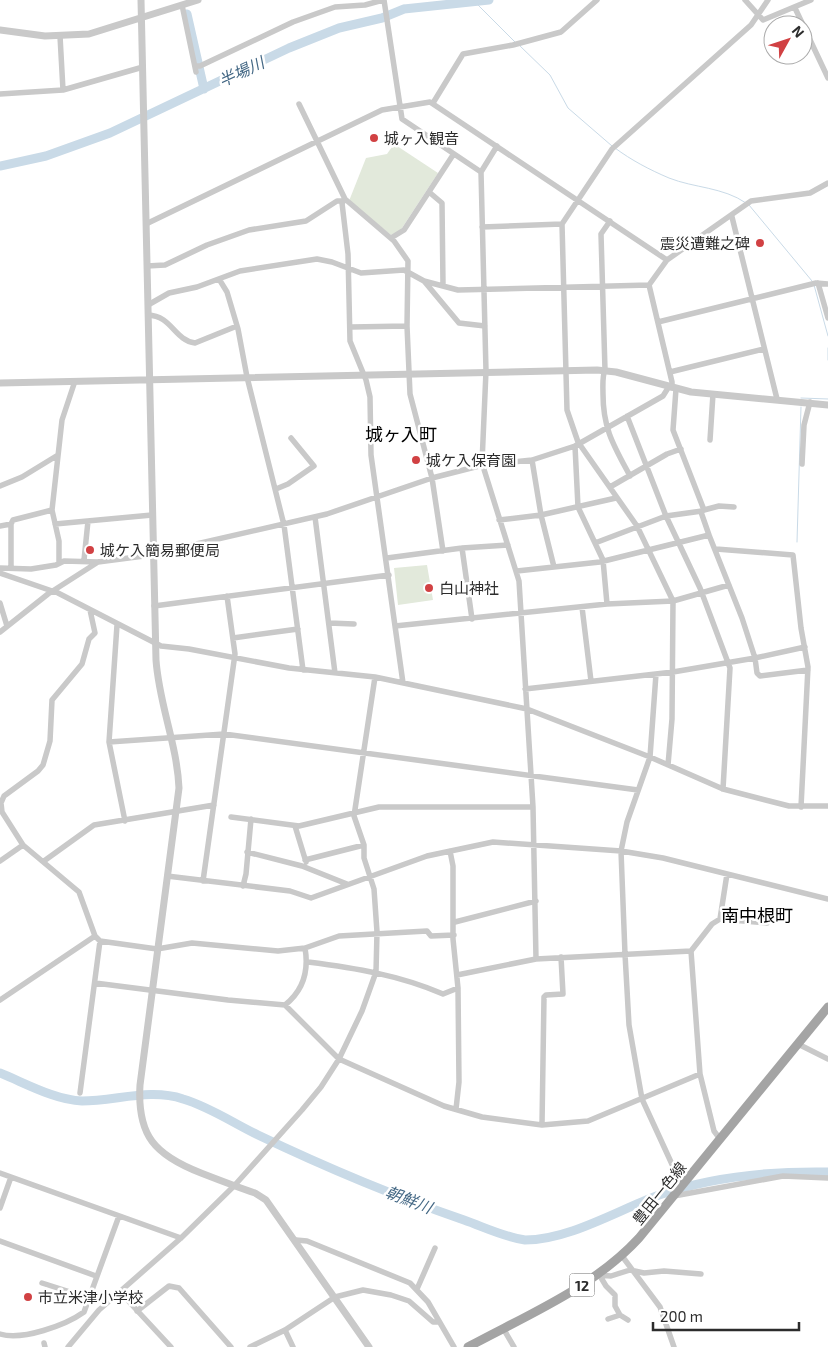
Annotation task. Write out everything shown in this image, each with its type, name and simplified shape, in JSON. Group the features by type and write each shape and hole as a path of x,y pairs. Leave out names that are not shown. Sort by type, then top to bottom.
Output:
{"main road":[{"name":"豊田一色線","path":"468,1347 599,1276 622,1256 683,1185 828,1007"}],"street":[{"path":"141,0 155,642 158,680 178,774 177,811 140,1084 139,1103 141,1118 149,1139 163,1154 175,1163 255,1193 266,1200 296,1240 369,1347"},
{"path":"0,30 32,35 89,34 198,0"},
{"path":"433,103 464,54 518,44 561,32 597,0"},
{"path":"745,0 763,20 811,0"},
{"path":"607,604 603,560 578,507 578,445 567,410 562,224 614,148 759,16 768,0"},
{"path":"186,3 197,68 293,22 335,7 359,6 384,1 399,107 404,121 480,172"},
{"path":"795,8 828,78"},
{"path":"60,36 63,90"},
{"path":"0,94 63,90 142,67"},
{"path":"146,224 382,110 433,103 667,260"},
{"path":"299,104 344,200 352,349 364,374 370,397 371,448 402,683"},
{"path":"497,146 480,172 486,371 483,465 499,520 517,571 533,807 536,959"},
{"path":"391,238 402,232 453,155"},
{"path":"648,286 667,260 732,217 748,204 810,192 828,183"},
{"path":"429,192 442,203 443,285"},
{"path":"147,266 165,265 207,245 249,230 298,223 338,201 344,200 391,238 408,262 407,326 410,394 432,478 443,550"},
{"path":"732,217 776,399"},
{"path":"610,221 602,234 605,370 603,375 603,406 606,429 630,476"},
{"path":"482,227 562,224"},
{"path":"148,305 169,293 219,279 240,270 317,259 332,262 361,273 391,270 407,271 424,281 458,290 648,286"},
{"path":"219,279 226,292 237,326 247,378 284,525 303,670"},
{"path":"424,281 459,323 484,326"},
{"path":"815,283 828,318"},
{"path":"658,322 815,283 828,284"},
{"path":"648,286 670,372 673,430 755,658 757,673 760,676 808,670"},
{"path":"148,315 161,317 183,338 196,343 237,326"},
{"path":"351,327 407,326"},
{"path":"670,372 764,349"},
{"path":"0,383 566,369 605,370 672,388 713,394 828,405"},
{"path":"59,563 60,545 52,510 62,420 75,381"},
{"path":"0,568 31,569 59,563 84,560 98,562 153,554 314,518 432,478 483,465 532,460 578,445 663,396 672,388"},
{"path":"710,440 713,394"},
{"path":"802,464 804,425 810,402"},
{"path":"627,416 666,516 701,592 729,664 723,789"},
{"path":"276,489 288,484 314,466 291,438"},
{"path":"578,445 637,526 673,601 673,672 668,765"},
{"path":"610,487 681,449"},
{"path":"0,486 22,476 58,455"},
{"path":"532,460 541,515 554,567"},
{"path":"499,520 541,515 616,498"},
{"path":"595,543 666,516 719,506 734,507"},
{"path":"11,568 11,524 13,520 21,516 52,510"},
{"path":"55,524 152,515"},
{"path":"314,518 335,673"},
{"path":"84,560 88,521"},
{"path":"0,526 11,524"},
{"path":"517,571 603,560 710,535"},
{"path":"387,558 443,550 508,545"},
{"path":"462,548 472,619"},
{"path":"716,549 793,554 808,670 801,806"},
{"path":"0,632 53,591 98,562"},
{"path":"0,573 53,591 161,646 303,670 375,677 527,709 650,757 723,789 782,804 828,806"},
{"path":"154,606 389,575"},
{"path":"395,626 607,604 673,601 729,585"},
{"path":"203,881 234,658 227,596"},
{"path":"0,604 7,626"},
{"path":"582,607 591,681"},
{"path":"90,610 96,632 89,639 82,664 52,700 50,740 42,765 2,799 2,812 23,845 79,892 95,936 100,940 157,949 192,943 278,951 305,948 339,936 377,932 427,931 431,936 454,935"},
{"path":"329,623 354,624"},
{"path":"118,625 109,742 126,821"},
{"path":"233,638 298,629"},
{"path":"525,689 729,664 804,647"},
{"path":"656,674 650,757 628,822 621,851 629,1025 642,1099 683,1185"},
{"path":"68,1347 92,1318 181,1238 234,1186 281,1133 321,1087 339,1059 362,1011 376,972 377,932 375,897 364,845 354,816 375,677"},
{"path":"109,742 224,734 638,790"},
{"path":"44,861 94,825 214,805"},
{"path":"231,817 295,826 379,807 533,807"},
{"path":"243,886 246,874 251,820"},
{"path":"295,826 306,860 306,868"},
{"path":"167,876 290,891 309,898 370,878 427,856 493,842 621,851 663,858 828,899"},
{"path":"0,861 23,845"},
{"path":"306,860 364,845"},
{"path":"450,851 453,866 454,935 458,988 459,1082 456,1109"},
{"path":"247,852 306,868 347,884"},
{"path":"720,919 727,874"},
{"path":"455,922 536,901"},
{"path":"720,1139 714,1131 700,1074 691,951 712,924 720,919 767,923"},
{"path":"0,1000 95,936"},
{"path":"80,1092 100,940"},
{"path":"285,1005 300,989 308,962 305,948"},
{"path":"457,975 536,959 691,951"},
{"path":"542,1125 544,997 546,995 563,994 561,957"},
{"path":"308,962 364,968 408,980 443,994 458,988"},
{"path":"94,983 285,1005 339,1059 456,1109 482,1117 542,1125 588,1122 700,1074"},
{"path":"798,1044 828,1059"},
{"path":"0,1174 181,1238"},
{"path":"674,1195 783,1176 828,1178"},
{"path":"0,1208 11,1178"},
{"path":"0,1334 12,1337 40,1331 74,1319 84,1312 119,1216"},
{"path":"296,1240 307,1241 410,1283 417,1289 454,1347"},
{"path":"0,1241 96,1276"},
{"path":"417,1289 435,1248"},
{"path":"622,1256 660,1307 674,1347"},
{"path":"599,1276 611,1276 624,1271 644,1273 664,1271 701,1274"},
{"path":"599,1276 615,1295 615,1306 620,1315 628,1320"},
{"path":"42,1283 89,1298"},
{"path":"137,1311 169,1286 179,1288 231,1347"},
{"path":"250,1347 285,1330 335,1297 363,1290 391,1295 410,1302 432,1322 439,1322"},
{"path":"120,1292 171,1347"},
{"path":"608,1319 620,1315"},
{"path":"503,1328 514,1347"},
{"path":"285,1330 293,1347"}],"shaded area":[{"path":"394,144 438,173 400,231 391,235 349,201 366,158 387,154"},
{"path":"427,565 433,600 398,605 394,568"}],"waterway":[{"name":"半場川","path":"0,166 46,156 110,133 289,48 339,28 382,18 404,9 489,0"},
{"path":"476,3 516,43"},
{"path":"187,14 204,89"},
{"path":"519,45 550,75 568,108 612,146"},
{"path":"615,148 628,157 669,178 728,194 746,203"},
{"path":"749,205 812,281"},
{"path":"814,285 828,336"},
{"path":"828,348 828,360"},
{"path":"801,398 828,399"},
{"path":"797,542 801,407"},
{"name":"朝鮮川","path":"0,1073 61,1098 72,1100 82,1101 146,1095 171,1096 183,1099 203,1106 258,1135 360,1180 494,1232 525,1240 542,1239 576,1230 643,1201 700,1183 742,1176 785,1172 828,1172"}],"place":[{"name":"城ヶ入観音","path":"374,138"},
{"name":"震災遭難之碑","path":"760,243"},
{"name":"城ケ入保育園","path":"416,460"},
{"name":"城ケ入簡易郵便局","path":"90,550"},
{"name":"白山神社","path":"429,588"},
{"name":"市立米津小学校","path":"28,1297"}],"district":[{"name":"城ヶ入町","path":"401,434"},
{"name":"南中根町","path":"757,915"}]}
